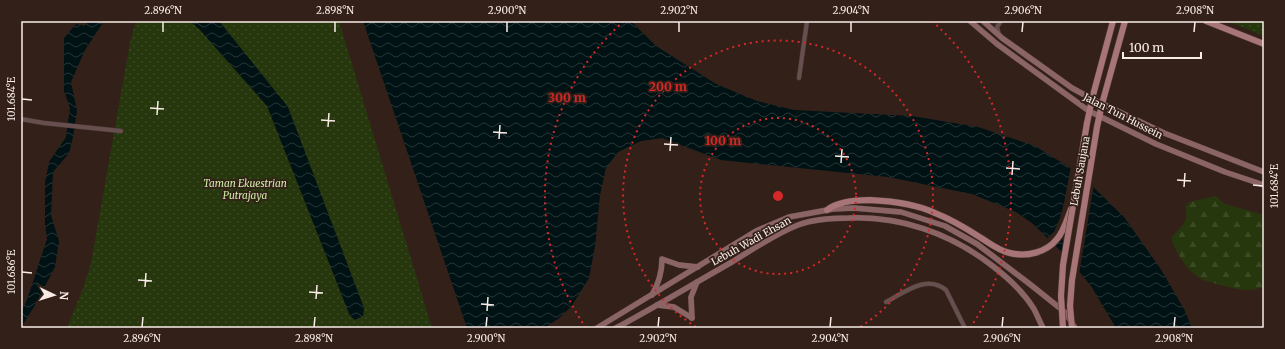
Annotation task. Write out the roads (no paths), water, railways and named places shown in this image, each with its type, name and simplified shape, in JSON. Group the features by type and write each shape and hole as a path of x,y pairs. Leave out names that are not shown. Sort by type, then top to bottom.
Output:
{"main road":[{"name":"Jalan Tun Hussein","path":"970,21 997,44 1089,111 1156,144 1225,172 1264,185"},
{"name":"Jalan Tun Hussein","path":"983,21 999,35 1072,88 1092,99 1164,133 1264,172"},
{"name":"Lebuh Saujana","path":"1063,328 1061,296 1062,280 1072,206 1089,111 1113,21"},
{"name":"Lebuh Saujana","path":"1072,328 1070,306 1072,280 1097,127 1118,42 1125,21"},
{"path":"1206,21 1264,44"},
{"path":"827,210 832,205 866,200 899,203 934,212 966,228 1009,253 1024,255 1039,252 1050,246 1058,238 1072,206"},
{"path":"597,328 652,296 756,231 789,217 827,210 854,208 901,212 945,226 977,244 1036,289 1066,314 1075,328"},
{"name":"Lebuh Wadi Ehsan","path":"616,328 768,240 798,226 834,218 878,219 925,228 974,252 1000,272 1016,287 1033,308 1043,328"},
{"path":"652,296 660,280 662,259 679,265 699,267"},
{"path":"657,305 674,307 692,318 691,297 697,282"}],"street":[{"path":"799,78 808,21"},
{"path":"983,21 995,21"},
{"path":"999,35 997,27 1001,21"},
{"path":"21,119 44,123 121,131"},
{"path":"886,302 919,285 934,283 946,290 965,328"}],"water":[{"path":"87,21 104,21 85,50 71,82 77,111 73,137 69,153 53,172 51,215 59,241 55,267 21,328 21,312 27,300 47,239 45,224 45,183 49,162 66,137 70,108 64,91 64,38 76,24 85,26"},
{"path":"190,21 219,21 288,107 364,308 363,316 355,320 350,316 267,106 200,30"},
{"path":"363,21 631,21 656,46 716,84 757,101 794,110 912,116 978,127 1035,146 1080,174 1124,217 1160,268 1184,309 1192,328 1116,328 1091,286 1069,259 1032,223 1016,212 972,194 888,177 721,160 662,138 641,141 618,152 606,168 600,195 595,246 589,278 571,307 558,319 544,328 467,328"}],"park label":[{"name":"Taman Ekuestrian Putrajaya","path":"245,188"}]}
